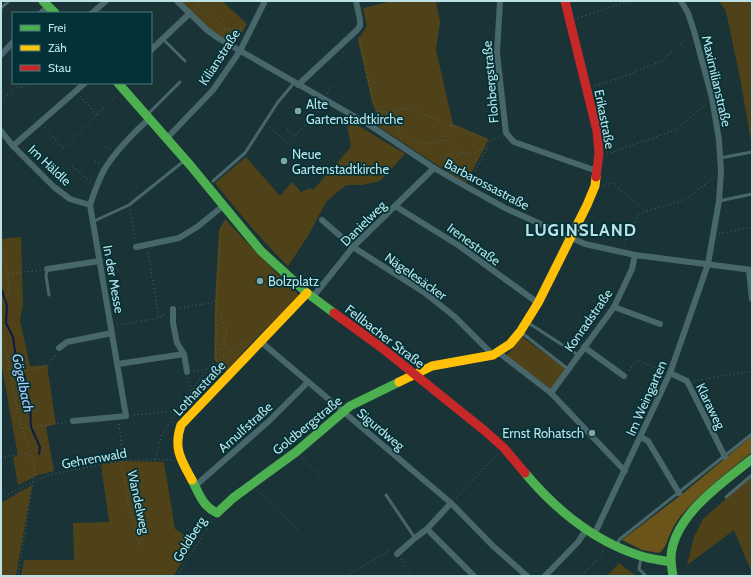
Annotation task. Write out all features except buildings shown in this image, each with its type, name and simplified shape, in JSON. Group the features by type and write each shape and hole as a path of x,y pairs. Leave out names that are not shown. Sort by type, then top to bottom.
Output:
{"street":[{"path":"93,12 106,1"},
{"name":"Barbarossastraße","path":"177,1 207,30 218,38 325,101 371,126 440,172 505,208 585,244 635,255 750,271"},
{"name":"Kilianstraße","path":"167,138 213,90 240,51 244,39 265,1"},
{"path":"296,84 342,44 360,26 356,1"},
{"name":"Flohbergstraße","path":"500,1 497,53 506,133 514,142 597,171"},
{"name":"Erikastraße","path":"565,1 597,131 600,154 595,186 570,237"},
{"name":"Maximilianstraße","path":"681,1 688,13 694,31 712,98 720,158 721,171 719,201 708,264"},
{"path":"42,12 47,3 54,12"},
{"path":"152,49 190,13"},
{"path":"1,55 12,43"},
{"path":"13,146 84,84"},
{"name":"Fellbacher Straße","path":"121,86 186,160 230,215 261,250 309,296 382,348 485,430 504,448 557,508 594,536 641,556 671,562"},
{"name":"In der Messe","path":"126,416 90,205 96,186 104,169 148,116"},
{"name":"Im Häldle","path":"1,131 13,146 54,187 70,199 90,205"},
{"name":"Danielweg","path":"309,296 353,247 434,168"},
{"path":"136,247 179,238 197,227 223,206"},
{"name":"Irenestraße","path":"395,206 458,245 538,304"},
{"name":"Nägelesäcker","path":"322,220 353,247 426,293 496,354 551,393 625,472"},
{"name":"Goldbergstraße","path":"217,513 250,484 296,452 350,406 432,366 496,354 510,344 528,322 570,237"},
{"name":"Konradstraße","path":"551,393 614,307 632,269 635,255"},
{"path":"47,269 100,261"},
{"name":"Im Weingarten","path":"594,536 670,374 708,264"},
{"path":"750,271 752,299"},
{"name":"Lotharstraße","path":"217,513 210,510 196,493 195,486 182,462 177,448 177,435 181,425 260,341 309,296"},
{"path":"614,307 660,324"},
{"path":"173,309 176,343 184,354 187,372"},
{"path":"59,348 67,342 112,333"},
{"name":"Sigurdweg","path":"260,341 451,503 493,546 527,576"},
{"path":"584,347 624,376"},
{"path":"118,364 184,354"},
{"name":"Klaraweg","path":"670,374 687,381 724,457"},
{"name":"Arnulfstraße","path":"195,486 269,421 308,382"},
{"path":"73,421 126,416"},
{"path":"641,437 648,441 679,493"},
{"path":"673,576 671,562 672,550 676,536 683,523 691,512 752,459"},
{"path":"397,554 427,529 451,503"},
{"path":"427,529 474,576"},
{"path":"545,576 578,542 586,530"}],"lane":[{"path":"1,8 8,1"},
{"path":"163,39 184,62"},
{"path":"148,116 180,82"},
{"path":"213,181 245,153 278,102 296,84"},
{"path":"720,158 752,152"},
{"path":"92,222 129,205 186,160"},
{"path":"719,201 752,194"},
{"path":"47,269 46,276 49,295"},
{"path":"528,322 578,355"},
{"path":"520,332 568,369"},
{"path":"612,544 679,493 752,434"},
{"path":"726,496 752,475"},
{"path":"386,495 415,538"},
{"path":"641,556 639,569 646,576"}],"path":[{"path":"196,1 225,29 244,39"},
{"path":"570,21 628,1"},
{"path":"218,38 225,29 251,28"},
{"path":"357,30 373,101 378,112"},
{"path":"586,88 628,75 662,61 694,31"},
{"path":"1,101 16,88 23,87 26,84"},
{"path":"264,123 288,143 325,101 331,85"},
{"path":"41,122 63,148 97,115 121,86"},
{"path":"76,91 97,115"},
{"path":"600,154 609,154 676,130 712,98"},
{"path":"378,112 390,112 408,108 490,141"},
{"path":"371,126 378,112"},
{"path":"390,112 405,148"},
{"path":"396,126 411,141 418,144 443,140 448,141 459,153 468,154 476,153 486,148"},
{"path":"443,140 452,126"},
{"path":"287,129 295,136"},
{"path":"467,187 490,141 506,133"},
{"path":"440,172 459,153"},
{"path":"72,166 96,186"},
{"path":"620,252 639,214 685,200 721,171"},
{"path":"595,186 612,183 646,211"},
{"path":"129,205 136,247"},
{"path":"216,360 216,301 221,230 230,215"},
{"path":"713,235 752,227"},
{"path":"146,244 159,318"},
{"path":"1,245 10,287 8,294 1,303"},
{"path":"8,274 47,269"},
{"path":"111,326 159,318 173,309 216,301"},
{"path":"215,351 222,349 225,345 224,340 227,331 220,314 216,311"},
{"path":"1,334 11,373 15,402 21,428 35,469 18,576"},
{"path":"155,460 162,435 207,369 216,360 241,344 247,343"},
{"path":"11,373 48,366 59,348"},
{"path":"624,376 637,360 670,374"},
{"path":"191,391 187,372 207,369"},
{"path":"687,381 752,371"},
{"path":"123,460 119,421 126,416 177,411"},
{"path":"21,428 27,429 73,421"},
{"path":"1,457 30,452"},
{"path":"296,452 322,477"},
{"path":"451,503 497,455"},
{"name":"Gehrenwald","path":"1,498 49,475 121,460 170,460 182,462"},
{"name":"Wandelweg","path":"121,460 128,503 140,547"},
{"path":"250,484 298,530"},
{"name":"Goldberg","path":"177,576 217,513"},
{"path":"582,576 612,544"},
{"path":"347,576 389,551 397,554 413,576"}],"shaded area":[{"path":"175,1 222,1 247,24 234,44 218,38"},
{"path":"393,1 436,1 440,22 436,50 453,124 489,139 466,183 371,122 376,112 372,102 358,40 367,26 363,8"},
{"path":"719,1 752,1 752,141 726,11"},
{"path":"346,118 405,154 380,181 362,185 346,185 326,202 308,236 288,266 250,226 215,183 246,157 280,196 292,182 301,192 310,188 314,191 313,190 351,147"},
{"path":"225,219 300,296 256,338 226,371 214,360 215,301 219,230"},
{"path":"21,237 23,305 20,320 30,366 47,365 56,424 46,427 54,471 38,475 18,485 13,457 18,456 1,362 1,239"},
{"path":"522,337 566,368 551,389 506,356"},
{"path":"752,436 752,452 710,486 684,512 674,526 662,551 659,553 642,550 622,540 681,495"},
{"path":"123,461 164,462 175,529 195,542 173,576 21,576 24,560 74,560 73,523 109,522 101,465"},
{"path":"752,476 752,573 734,530 687,565 694,537 703,519"},
{"path":"32,485 16,576 1,576 1,503"},
{"path":"619,563 636,576 607,576"}],"waterway":[{"name":"Gögelbach","path":"1,288 7,305 6,323 13,337 16,358 25,377 30,402 31,427 40,447 39,454"}],"traffic: fast":[{"path":"43,1 54,12"},
{"path":"119,84 190,165 261,251 307,293 334,313"},
{"path":"192,480 204,503 217,513 233,498 296,452 350,406 399,382"},
{"path":"673,576 671,557 674,542 680,528 701,502 752,459"},
{"path":"525,473 563,512 591,533 624,550 644,557 671,562"}],"traffic: slow":[{"path":"399,382 432,366 493,355 510,344 520,332 538,303 587,205 595,186 596,177"},
{"path":"192,480 179,454 178,440 181,425 307,293"}],"traffic: jam":[{"path":"565,1 597,131 599,154 596,177"},
{"path":"334,313 382,348 485,431 504,448 525,473"}],"place":[{"name":"Alte Gartenstadtkirche","path":"298,111"},
{"name":"Neue Gartenstadtkirche","path":"284,161"},
{"name":"Bolzplatz","path":"260,281"},
{"name":"Ernst Rohatsch","path":"592,433"}],"district":[{"name":"LUGINSLAND","path":"581,230"}]}
